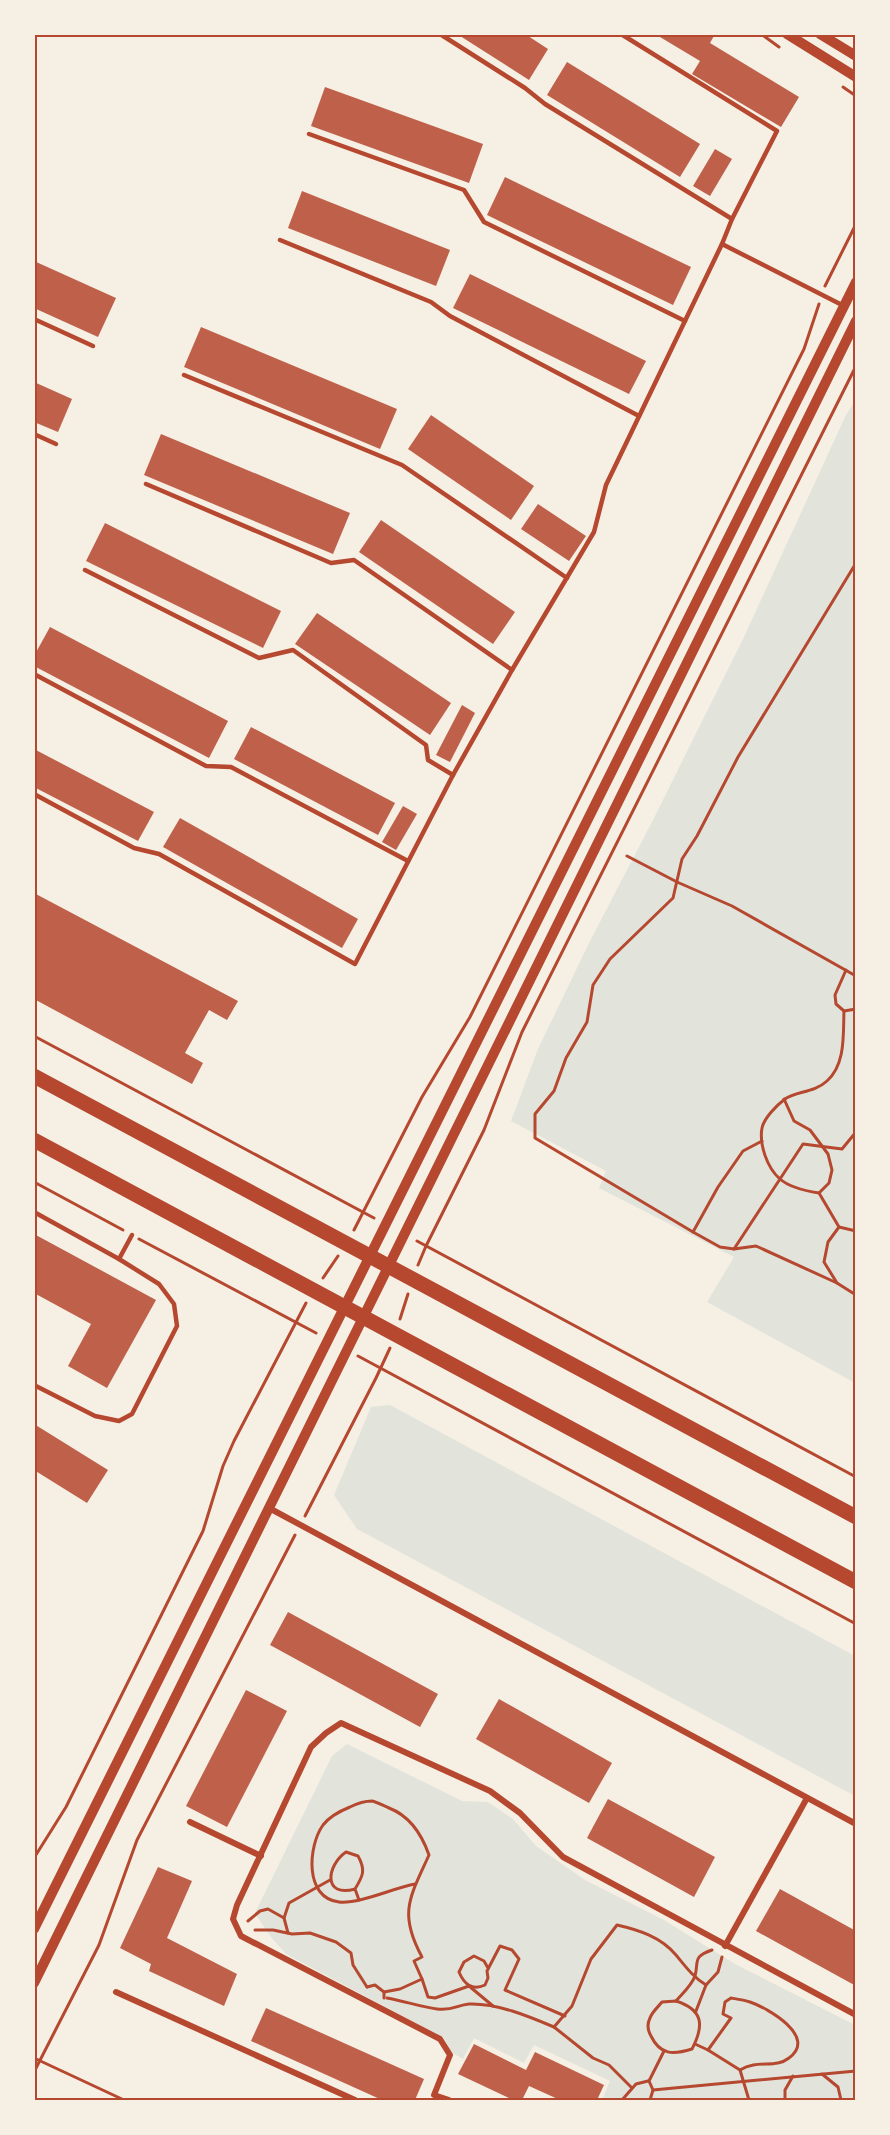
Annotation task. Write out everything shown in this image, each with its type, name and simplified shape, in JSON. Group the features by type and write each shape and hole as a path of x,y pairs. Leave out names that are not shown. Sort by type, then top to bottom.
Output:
{"main road":[{"path":"34,1076 855,1516"},
{"path":"34,1140 855,1582"}],"street":[{"path":"787,34 855,77"},
{"path":"821,35 855,55"},
{"path":"34,1929 855,282"},
{"path":"34,1983 855,321"},
{"path":"841,350 855,328"},
{"path":"269,1508 855,1824"},
{"path":"449,2100 433,2098 450,2055 440,2038 241,1936 233,1919 237,1905 311,1747 341,1723 490,1791 520,1813 563,1857 855,2015"},
{"path":"725,1946 807,1798"},
{"path":"190,1822 261,1856"},
{"path":"116,1992 355,2100"}],"lane":[{"path":"440,34 525,88 545,104 732,219"},
{"path":"34,794 134,848 159,854 355,964 453,775 512,669 594,532 606,485 732,219 777,131 621,34"},
{"path":"309,135 464,190 484,222 685,321"},
{"path":"280,240 431,302 450,316 639,416"},
{"path":"722,244 844,306"},
{"path":"34,319 93,346"},
{"path":"184,375 402,465 567,578"},
{"path":"34,434 56,444"},
{"path":"146,484 331,563 354,560 512,669"},
{"path":"85,570 259,658 292,650 426,745 428,760 453,775"},
{"path":"34,674 206,766 231,767 408,861"},
{"path":"34,1212 159,1284 174,1304 177,1326 132,1414 119,1421 95,1416 34,1385"},
{"path":"119,1259 132,1235"}],"path":[{"path":"34,1858 66,1807 202,1531 223,1466 234,1441 295,1322 365,1213 422,1097 471,1017 804,349 829,274 855,224"},
{"path":"34,2072 99,1945 137,1840 376,1378 396,1334 426,1246 484,1130 522,1032 855,366"},
{"path":"855,563 738,757 697,836 682,859 673,898 610,959 593,985 587,1022 566,1058 554,1091 535,1114 535,1138 693,1232 720,1247 734,1250 756,1246 837,1283 855,1295"},
{"path":"627,856 677,882 732,906 855,976"},
{"path":"844,1011 836,1004 835,995 846,970"},
{"path":"844,1011 855,1009"},
{"path":"784,1100 794,1121 810,1130 828,1154 832,1170 829,1184 819,1192 803,1190 780,1179 768,1163 762,1141 762,1126 775,1108 787,1097 810,1092 828,1081 837,1066 843,1047 844,1011"},
{"path":"34,1036 344,1202"},
{"path":"734,1250 803,1144 842,1149 855,1132"},
{"path":"693,1232 718,1187 743,1151 762,1141"},
{"path":"34,1182 285,1317"},
{"path":"819,1192 839,1227 855,1231"},
{"path":"837,1283 824,1262 828,1242 839,1227"},
{"path":"448,1258 855,1477"},
{"path":"387,1372 855,1624"},
{"path":"415,1884 352,1902 337,1902 326,1897 318,1887 312,1872 316,1840 324,1824 337,1813 356,1804 372,1801 396,1810 413,1824 424,1840 429,1855 415,1884 408,1908 413,1941 422,1957 414,1961 428,1997 435,1998 469,1986 478,1988 485,1985 488,1968 500,1946 512,1950 519,1959 505,1990 565,2016"},
{"path":"346,1852 358,1856 364,1866 355,1889 345,1892 334,1887 330,1880 337,1858 346,1852"},
{"path":"288,1933 284,1918 288,1903 330,1880"},
{"path":"355,1889 359,1900"},
{"path":"248,1921 260,1911 268,1909 284,1918"},
{"path":"554,2027 572,2006 591,1959 618,1925 652,1936 674,1953 694,1978 706,1985"},
{"path":"255,1930 310,1933 336,1942 351,1953 353,1965 367,1987"},
{"path":"676,2001 694,1978 696,1962 702,1953 725,1946"},
{"path":"696,2011 706,1985 718,1972 725,1946"},
{"path":"488,1968 484,1961 474,1956 464,1962 459,1972 463,1981 495,2007"},
{"path":"384,1992 400,1989 422,1979"},
{"path":"385,1997 436,2009 452,2010 467,2004 495,2007 532,2017 554,2027 593,2058 609,2065 632,2088"},
{"path":"708,2050 731,2018 723,2014 725,2002 731,1998 748,2001 765,2009 797,2034 798,2045 791,2057 780,2063 759,2063 740,2070"},
{"path":"676,2001 689,2005 696,2011 700,2024 692,2049 679,2053 664,2051 656,2047 647,2030 650,2017 662,2002 676,2001"},
{"path":"695,2044 740,2070 749,2100"},
{"path":"649,2081 664,2051"},
{"path":"34,2058 124,2100"},
{"path":"653,2090 855,2071"},
{"path":"822,2074 838,2087 841,2100"},
{"path":"785,2100 785,2090 793,2076"},
{"path":"622,2100 636,2084 649,2081"},
{"path":"649,2081 653,2090 650,2100"}],"shaded area":[{"path":"855,400 855,1383 707,1302 734,1257 599,1188 606,1171 511,1121 538,1049 743,639 845,417"},
{"path":"390,1405 855,1656 855,1796 357,1529 334,1495 371,1407"},
{"path":"347,1744 462,1801 488,1802 513,1819 536,1846 585,1880 664,1920 735,1964 855,2025 855,2100 602,2100 610,2081 534,2045 524,2063 474,2038 463,2059 451,2052 444,2038 286,1954 270,1936 255,1913 332,1756"}],"building":[{"path":"457,34 525,34 548,49 529,80"},
{"path":"655,34 715,34 710,43 799,97 781,127 692,74 700,61"},
{"path":"567,62 700,144 680,177 547,95"},
{"path":"325,87 483,144 469,183 311,126"},
{"path":"715,149 732,159 710,196 693,186"},
{"path":"505,177 691,267 673,305 487,215"},
{"path":"302,191 450,250 436,286 288,228"},
{"path":"34,261 116,298 98,337 34,308"},
{"path":"470,274 646,361 629,394 453,308"},
{"path":"201,327 397,409 380,449 184,367"},
{"path":"34,382 72,399 58,432 34,422"},
{"path":"431,415 534,486 511,520 408,449"},
{"path":"161,434 350,513 333,554 144,475"},
{"path":"538,504 586,536 569,561 521,529"},
{"path":"381,520 515,612 493,644 359,552"},
{"path":"105,523 281,611 263,648 86,561"},
{"path":"317,613 451,703 430,735 295,644"},
{"path":"50,627 228,721 209,758 34,666 34,656"},
{"path":"462,705 475,713 450,762 436,755"},
{"path":"251,727 395,803 378,835 234,759"},
{"path":"34,749 154,812 138,841 34,787"},
{"path":"403,806 417,814 396,850 382,842"},
{"path":"180,818 358,919 342,948 163,847"},
{"path":"34,893 238,1001 227,1020 209,1010 185,1053 203,1063 192,1084 34,999"},
{"path":"34,1234 156,1300 107,1388 68,1366 91,1324 34,1293"},
{"path":"34,1424 108,1470 87,1503 34,1470"},
{"path":"288,1612 438,1694 420,1727 270,1645"},
{"path":"246,1690 287,1711 227,1827 186,1806"},
{"path":"499,1699 612,1763 589,1803 476,1739"},
{"path":"608,1799 715,1857 694,1897 587,1838"},
{"path":"158,1867 192,1881 167,1938 237,1974 224,2006 149,1971 151,1964 120,1948"},
{"path":"780,1889 856,1931 856,1986 756,1931"},
{"path":"266,2008 424,2079 415,2100 382,2100 251,2041"},
{"path":"474,2044 526,2070 535,2052 604,2085 597,2100 560,2100 529,2086 522,2100 513,2100 458,2074"}]}
